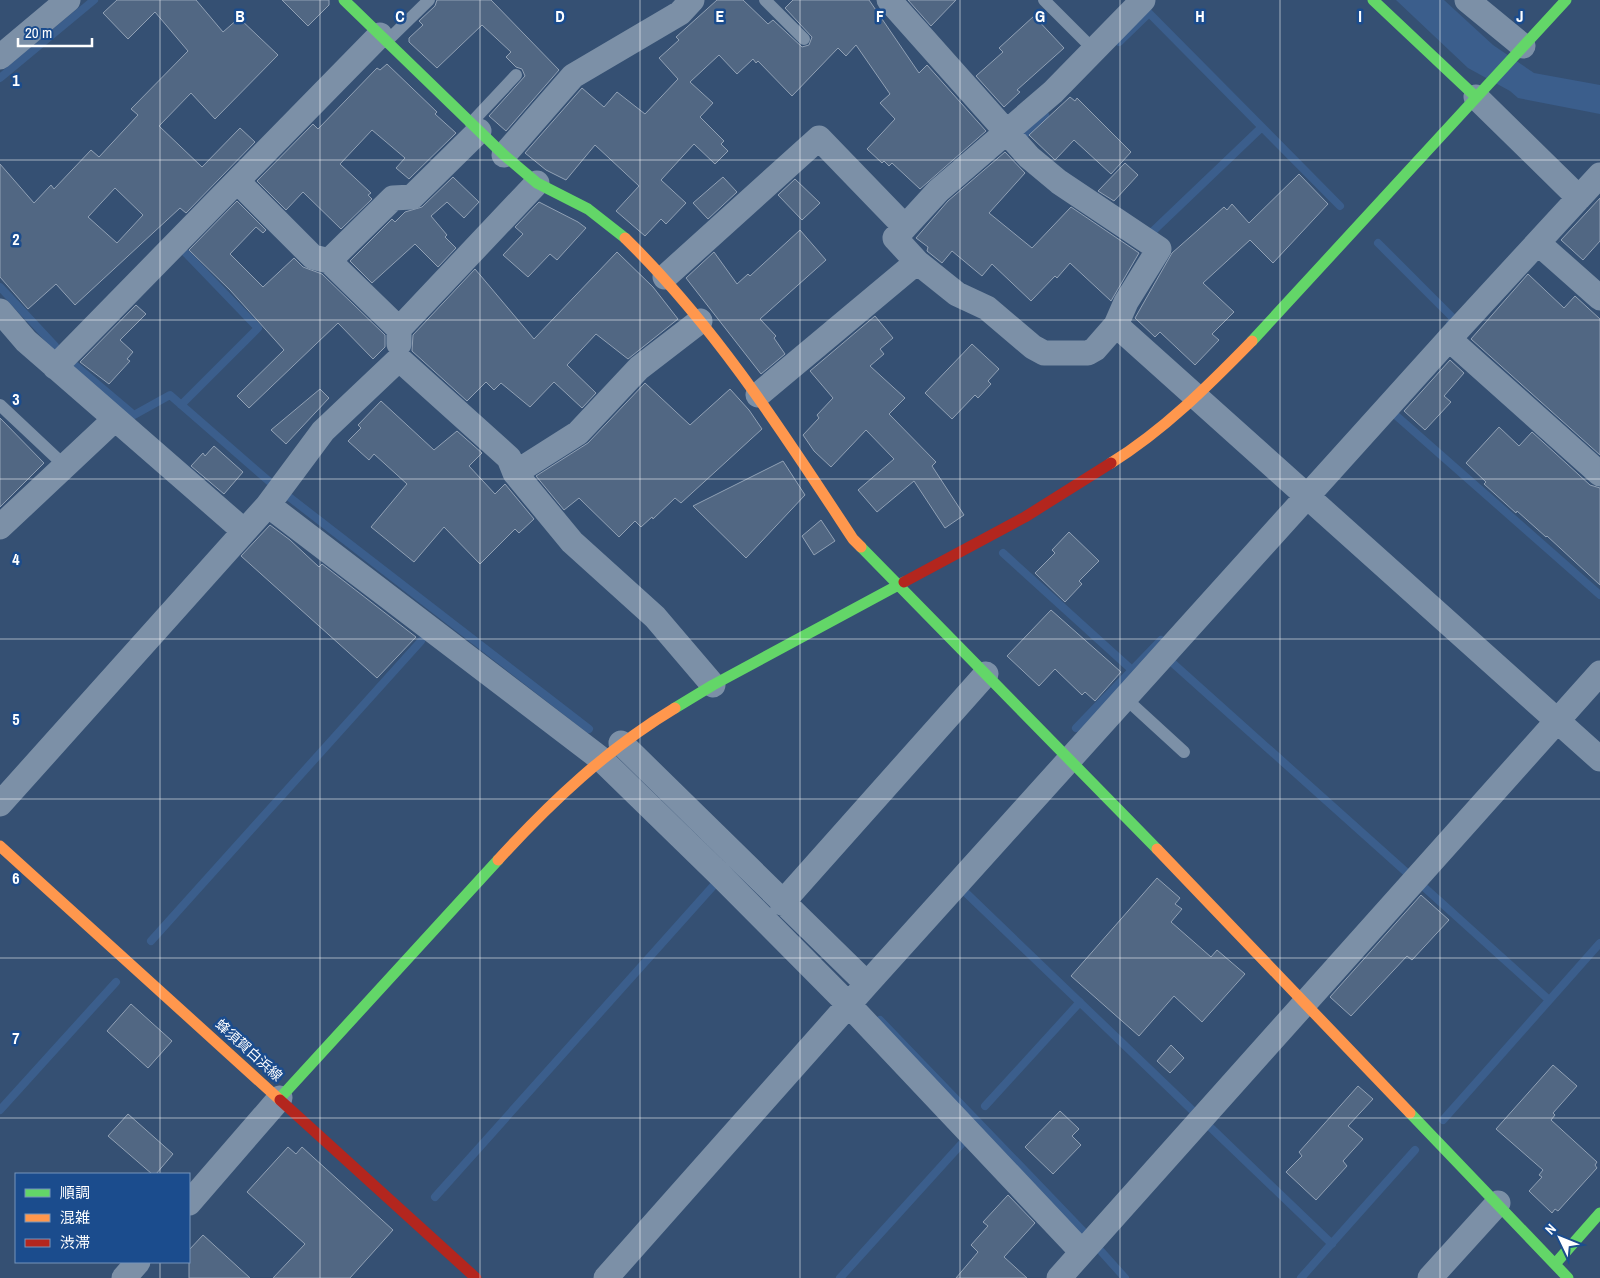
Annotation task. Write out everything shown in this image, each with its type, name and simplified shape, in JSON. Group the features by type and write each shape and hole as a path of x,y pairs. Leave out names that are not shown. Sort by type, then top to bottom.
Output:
{"street":[{"path":"0,57 68,0"},
{"path":"344,0 504,155 537,183 588,209 623,236 665,277 758,395 853,539 1070,759 1568,1278"},
{"path":"504,155 573,76 680,12 692,0"},
{"path":"890,0 1006,133 1029,157 1059,182 1159,249 1126,302 1116,325 1095,349 1088,353 1044,353 1033,348 987,308 957,294 917,262 895,238 938,191 1006,133 1053,92 1143,0"},
{"path":"1373,0 1482,90 1579,198"},
{"path":"1467,0 1523,46"},
{"path":"190,1203 280,1098 555,799 621,743 713,685 1070,491 1138,446 1196,398 1258,334 1566,0"},
{"path":"55,367 237,181 383,38"},
{"path":"329,261 393,198 412,197 475,127"},
{"path":"665,277 819,138 905,227"},
{"path":"606,1278 857,995 1306,496 1600,175"},
{"path":"237,181 313,257 329,261 399,329"},
{"path":"0,804 275,496 323,431 399,359 399,329 537,183"},
{"path":"1538,243 1600,298"},
{"path":"758,395 917,262"},
{"path":"0,311 26,341 244,531"},
{"path":"515,474 578,433 639,368 700,321"},
{"path":"1116,325 1600,759"},
{"path":"1450,340 1600,474"},
{"path":"399,359 509,458 515,474 572,542 655,617 713,685"},
{"path":"0,527 115,419"},
{"path":"275,496 601,759 720,875 857,995"},
{"path":"1059,1278 1600,673"},
{"path":"782,903 986,674"},
{"path":"621,743 782,903 857,995 1089,1244"},
{"name":"蜂須賀白浜線","path":"0,846 280,1098 476,1278"},
{"path":"1430,1278 1498,1203"},
{"path":"1555,1264 1600,1214"},
{"path":"124,1278 137,1263"}],"lane":[{"path":"383,38 429,0"},
{"path":"765,0 804,39"},
{"path":"1044,0 1094,50"},
{"path":"475,127 516,75"},
{"path":"0,405 65,466"},
{"path":"1125,698 1184,752"}],"water":[{"path":"1396,0 1444,0 1493,45 1534,73 1600,85 1600,114 1518,98 1510,91 1468,68"}],"building":[{"path":"117,0 196,0 223,32 239,18 278,55 215,119 191,93 159,126 202,167 240,128 255,142 186,213 180,208 75,305 56,284 28,309 0,277 0,164 34,203 51,185 54,189 91,150 99,157 138,115 131,109 188,51 155,12 128,39 103,13","holes":["115,188 143,215 117,243 88,217"]},
{"path":"282,0 329,0 329,5 308,26"},
{"path":"437,0 491,0 559,70 506,131 489,116 525,76 522,69 516,67 506,57 511,52 482,25 437,68 409,42 409,38 423,25 419,21 435,6"},
{"path":"717,0 743,0 768,24 773,20 802,47 809,45 812,37 785,8 793,0 869,0 919,73 927,65 986,131 920,189 892,163 889,166 884,161 882,163 867,149 895,119 880,103 890,94 856,45 846,56 838,48 792,96 758,61 756,63 753,59 737,74 719,55 690,82 713,103 700,117 724,141 721,144 728,151 715,164 694,144 661,180 686,203 666,224 661,219 645,236 616,211 639,186 595,145 566,180 546,170 525,153 582,88 604,107 617,92 645,114 678,79 659,58 679,40 676,37"},
{"path":"908,0 956,0 931,26"},
{"path":"1034,16 1064,48 1017,90 1020,92 1004,107 976,76 1003,52 999,48"},
{"path":"387,64 456,133 409,179 396,168 405,158 372,130 340,164 371,193 368,195 372,199 341,229 303,192 286,210 257,181 313,124 318,129 377,68 380,70"},
{"path":"1070,97 1075,101 1077,98 1131,152 1111,174 1074,140 1055,160 1029,135"},
{"path":"1005,152 1025,173 989,213 1032,248 1071,207 1139,253 1111,301 1070,263 1057,278 1055,276 1031,301 992,264 982,276 952,251 942,263 927,251 928,247 916,238 948,201"},
{"path":"1125,163 1138,175 1114,201 1098,191"},
{"path":"1299,174 1328,204 1273,263 1250,240 1203,283 1234,312 1212,334 1219,340 1195,365 1160,332 1155,337 1135,318 1172,253 1224,207 1227,210 1232,204 1249,223"},
{"path":"453,177 479,202 464,218 447,202 431,216 447,235 445,237 456,248 438,267 415,244 372,283 350,261 392,219 395,222 405,212 422,207"},
{"path":"723,177 737,192 708,219 693,203"},
{"path":"795,179 820,203 802,220 778,195"},
{"path":"1600,198 1600,241 1583,260 1561,240"},
{"path":"237,201 266,230 263,233 256,227 230,254 263,287 294,258 303,267 322,274 385,335 385,347 373,359 338,323 249,408 237,396 284,350 230,290 189,250"},
{"path":"539,202 586,228 557,260 550,254 528,277 503,255 523,234 515,227"},
{"path":"800,230 826,260 760,319 776,336 774,338 785,354 761,374 686,278 714,252 737,284 748,274 750,276"},
{"path":"617,252 653,287 678,319 628,359 596,334 567,365 596,393 582,408 554,382 530,407 501,383 494,390 486,382 467,401 412,351 413,335 475,269 534,339"},
{"path":"1528,274 1564,308 1575,296 1600,319 1600,455 1471,339"},
{"path":"136,305 146,314 120,340 133,352 127,359 130,361 109,384 80,362"},
{"path":"875,316 893,338 880,349 884,354 870,366 905,398 889,414 936,462 932,466 964,515 945,528 914,481 877,512 858,490 894,459 866,430 831,467 814,451 803,435 819,418 817,415 833,398 810,371"},
{"path":"972,344 999,369 988,381 991,384 978,398 975,395 952,419 925,393"},
{"path":"1450,360 1464,373 1444,396 1451,402 1425,430 1404,411"},
{"path":"645,383 690,425 730,389 749,410 762,429 681,503 675,498 653,519 652,517 641,527 635,521 619,537 579,498 564,510 536,476 588,443"},
{"path":"320,389 329,398 286,444 271,430"},
{"path":"381,401 434,450 457,431 482,453 469,466 495,494 505,484 534,519 519,533 515,529 480,564 444,527 414,562 371,527 407,484 374,454 369,460 348,441 361,428 358,425"},
{"path":"0,418 44,463 0,507"},
{"path":"1499,427 1519,446 1532,432 1590,485 1600,488 1600,585 1547,536 1517,511 1516,513 1484,484 1486,482 1466,463"},
{"path":"214,446 243,472 224,494 191,466 203,453 205,456"},
{"path":"783,461 805,495 746,558 693,506"},
{"path":"821,520 835,541 814,555 802,536"},
{"path":"270,525 290,540 319,567 322,564 416,637 377,678 241,556"},
{"path":"1069,532 1099,561 1079,581 1082,584 1065,602 1035,573 1055,553 1052,550"},
{"path":"1051,610 1121,672 1095,701 1085,692 1082,695 1055,669 1039,686 1007,656"},
{"path":"1157,878 1180,898 1175,904 1182,909 1171,922 1211,957 1217,950 1245,974 1202,1022 1174,996 1139,1036 1071,976"},
{"path":"1421,895 1449,920 1412,960 1407,956 1351,1016 1330,997"},
{"path":"131,1004 172,1041 148,1068 107,1031"},
{"path":"1171,1045 1184,1058 1170,1073 1157,1061"},
{"path":"1553,1065 1577,1086 1553,1113 1555,1115 1551,1120 1597,1162 1595,1165 1597,1168 1558,1211 1555,1209 1552,1213 1529,1191 1542,1177 1539,1175 1543,1170 1496,1129"},
{"path":"1358,1086 1373,1099 1348,1126 1363,1139 1343,1161 1347,1166 1316,1200 1286,1172 1302,1156 1299,1152"},
{"path":"1060,1111 1079,1129 1072,1136 1081,1145 1053,1174 1025,1147"},
{"path":"128,1114 173,1154 157,1173 151,1173 108,1136"},
{"path":"288,1147 296,1154 302,1147 393,1230 350,1278 273,1278 305,1244 247,1192"},
{"path":"1008,1195 1035,1223 1004,1257 1027,1278 956,1278 978,1252 971,1245 988,1226 983,1222"},
{"path":"203,1235 250,1278 189,1278 190,1249"}],"waterway":[{"path":"0,78 94,0"},
{"path":"1148,12 1340,206"},
{"path":"1119,42 1149,13"},
{"path":"1023,136 1045,115"},
{"path":"1155,236 1151,233 1262,127"},
{"path":"1378,243 1454,319 1450,324"},
{"path":"179,246 258,328 181,405"},
{"path":"0,287 55,346"},
{"path":"76,366 134,415 170,395 271,483 589,729"},
{"path":"1392,412 1600,595"},
{"path":"1003,553 1132,670"},
{"path":"1076,728 1161,640"},
{"path":"151,941 421,641"},
{"path":"1167,658 1406,872"},
{"path":"435,1197 714,885"},
{"path":"1425,888 1549,1000"},
{"path":"964,891 1192,1110"},
{"path":"1443,1120 1600,943"},
{"path":"0,1110 116,982"},
{"path":"985,1106 1080,1002"},
{"path":"880,1020 1082,1230 1125,1278"},
{"path":"1208,1125 1332,1244"},
{"path":"840,1278 965,1140"},
{"path":"1301,1278 1415,1150"}],"traffic: fast":[{"path":"344,0 504,155 537,183 588,209 625,238"},
{"path":"1373,0 1476,97"},
{"path":"1252,341 1566,0"},
{"path":"861,547 1157,849"},
{"path":"675,708 713,685 904,582"},
{"path":"280,1098 498,860"},
{"path":"1410,1113 1568,1278"},
{"path":"1555,1264 1600,1213"}],"traffic: slow":[{"path":"625,238 658,272 719,345 775,421 853,539 861,547"},
{"path":"1111,463 1167,422 1202,391 1252,341"},
{"path":"498,860 559,797 603,759 675,708"},
{"path":"0,846 280,1100"},
{"path":"1157,849 1410,1113"}],"traffic: jam":[{"path":"904,582 1025,517 1111,463"},
{"path":"280,1100 476,1278"}]}
